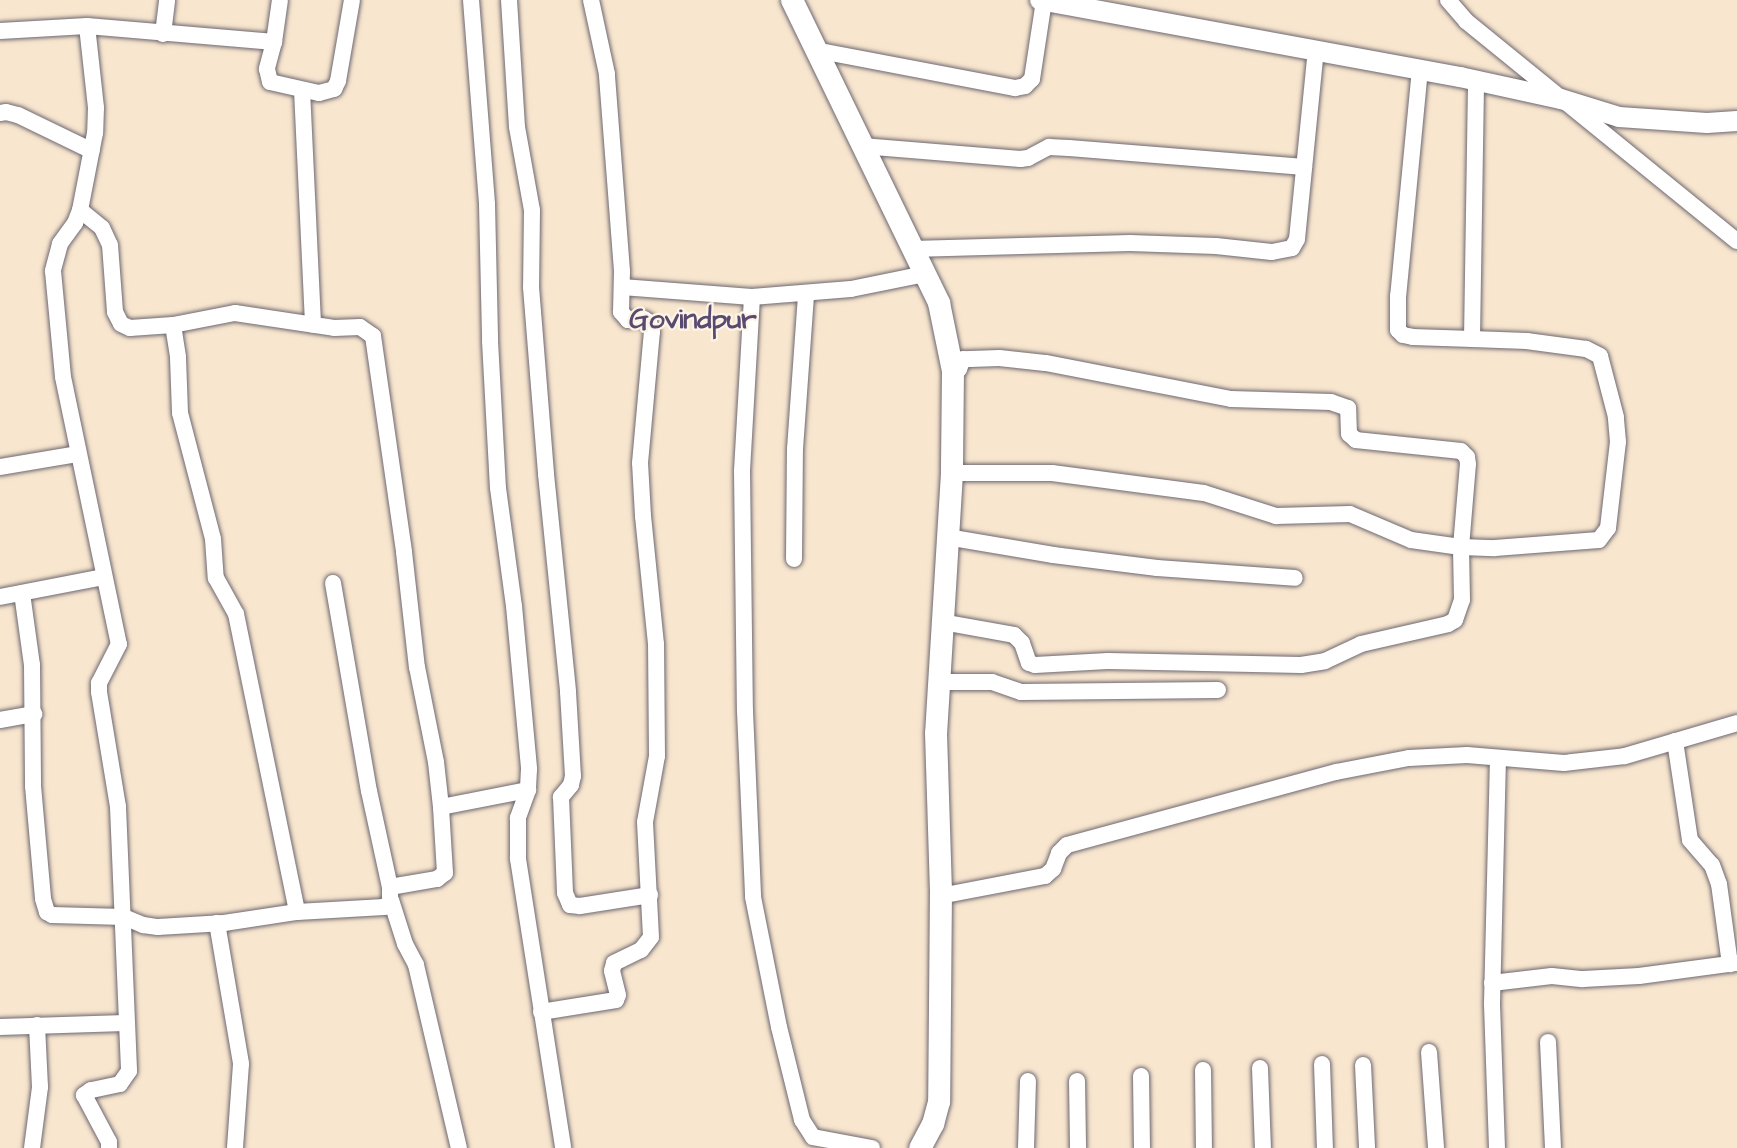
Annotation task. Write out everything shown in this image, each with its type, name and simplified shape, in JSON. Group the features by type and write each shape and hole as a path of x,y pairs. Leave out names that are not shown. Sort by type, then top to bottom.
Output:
{"main road":[{"path":"792,0 939,303 953,371 952,473 936,733 940,896 939,1102 933,1124 920,1148"}],"street":[{"path":"163,34 167,0"},
{"path":"280,0 274,42 267,69 270,81 319,93 334,89 338,81 352,0"},
{"path":"471,0 487,204 490,340 498,488 514,606 529,769 528,790 518,818 518,850 563,1148"},
{"path":"509,0 517,127 532,210 531,287 546,474 568,692 573,776 571,785 561,796 565,893 570,905 580,906 650,895"},
{"path":"541,1012 618,999 614,963 641,950 649,942 650,895 645,822 657,756 657,644 643,516 640,463 652,332 649,321 628,320 622,315 607,74 591,0"},
{"path":"815,50 1015,88 1025,86 1032,79 1042,0 1476,80 1561,99 1619,117 1707,123 1737,121"},
{"path":"1448,0 1466,21 1737,241"},
{"path":"87,26 96,108 92,151 80,210 75,223 60,244 53,271 63,377 119,644 99,683 99,692 118,807 124,917 127,1077 120,1084 91,1089 84,1095 110,1148"},
{"path":"0,31 87,26 274,42"},
{"path":"912,249 1130,243 1283,252 1292,248 1297,239 1316,50"},
{"path":"952,473 1052,473 1204,493 1276,516 1350,514 1411,540 1461,548 1495,548 1599,540 1608,528 1618,442 1616,417 1606,375 1596,353 1586,349 1527,341 1413,337 1403,335 1398,330 1398,296 1420,69"},
{"path":"1472,339 1476,80"},
{"path":"302,90 313,325"},
{"path":"0,113 6,111 18,115 92,151"},
{"path":"862,147 1020,159 1028,158 1049,147 1304,167"},
{"path":"80,210 102,228 110,245 115,312 121,324 141,329 235,314 313,325 365,328 373,336 411,602 413,641 436,762 445,873 437,879 390,893"},
{"path":"622,287 752,297 851,289 925,274"},
{"path":"794,559 795,449 806,294"},
{"path":"752,297 742,471 746,722 750,841 756,916 801,1120 813,1137 872,1148"},
{"path":"173,325 178,358 180,413 213,539 216,578 236,614 297,912"},
{"path":"942,622 1014,635 1022,643 1029,663 1035,665 1108,661 1301,665 1325,661 1361,644 1436,628 1455,620 1462,600 1461,548 1468,464 1465,453 1356,440 1349,434 1348,408 1340,403 1231,399 1046,363 999,358 963,359 959,369 953,371"},
{"path":"0,467 78,454"},
{"path":"947,537 1053,555 1157,568 1294,578"},
{"path":"0,597 104,577"},
{"path":"333,583 369,791 390,893 405,944 416,965 459,1148"},
{"path":"22,593 32,665 33,786 44,905 52,915 124,917 153,927 217,923 297,912 384,907 390,893"},
{"path":"939,682 992,682 1021,692 1218,690"},
{"path":"0,720 34,714"},
{"path":"940,896 1045,876 1053,869 1059,853 1067,845 1336,772 1409,758 1467,755 1564,763 1596,760 1625,756 1737,723"},
{"path":"1492,983 1552,976 1583,979 1639,976 1733,963 1719,884 1712,865 1690,840 1675,741"},
{"path":"1497,1148 1492,983 1498,759"},
{"path":"441,807 528,790"},
{"path":"217,923 241,1064 235,1148"},
{"path":"0,1026 125,1023"},
{"path":"32,1148 40,1086 37,1025"},
{"path":"1548,1042 1552,1148"},
{"path":"1429,1053 1436,1148"},
{"path":"1322,1064 1325,1148"},
{"path":"1363,1065 1367,1148"},
{"path":"1260,1068 1263,1148"},
{"path":"1203,1070 1204,1148"},
{"path":"1141,1076 1142,1148"},
{"path":"1026,1148 1028,1081"},
{"path":"1077,1081 1078,1148"}],"district":[{"name":"Govindpur","path":"693,320"}]}
